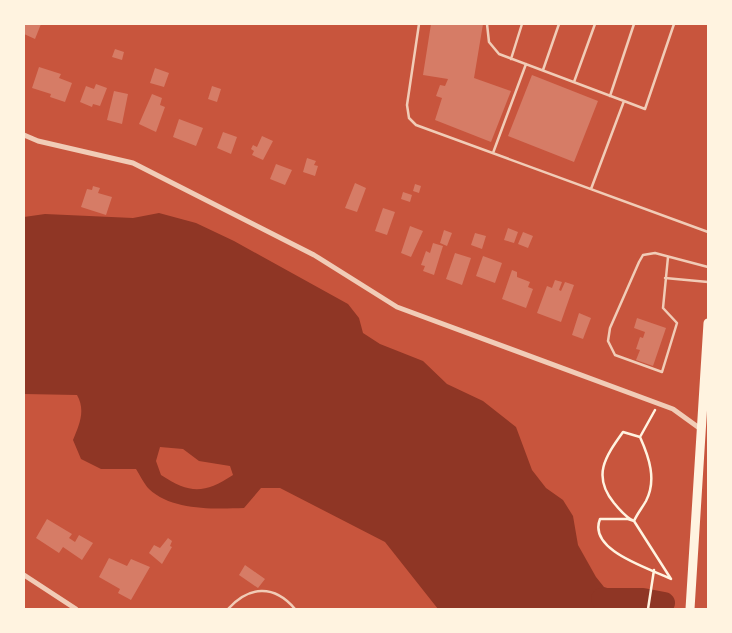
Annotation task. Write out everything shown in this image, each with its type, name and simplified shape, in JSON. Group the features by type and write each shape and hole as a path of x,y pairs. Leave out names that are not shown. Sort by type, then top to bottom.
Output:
{"main road":[{"path":"690,609 708,325"}],"street":[{"path":"24,135 38,141 133,163 314,255 397,308 673,409 702,430"},
{"path":"24,575 76,609"}],"lane":[{"path":"419,24 407,105 409,118 416,125 708,232"},
{"path":"487,24 489,42 499,54 644,109 674,24"},
{"path":"511,58 522,24"},
{"path":"543,70 559,24"},
{"path":"574,82 595,24"},
{"path":"610,96 634,24"},
{"path":"493,153 526,64"},
{"path":"591,189 624,101"},
{"path":"668,258 663,308 677,323 662,372 615,354 608,341 610,328 643,255 655,253 668,258 708,267"},
{"path":"665,278 708,282"},
{"path":"228,609 239,597 254,592 270,591 285,598 295,609"}],"path":[{"path":"640,437 657,403"},
{"path":"628,519 604,489 601,479 608,454 623,432 640,437 647,448 651,481 646,500 634,521"},
{"path":"600,519 628,519 634,521 671,580 654,570 622,558 613,551 601,534 598,525 600,519"},
{"path":"648,609 654,570"}],"shaded area":[{"path":"159,213 196,223 234,241 348,304 359,318 363,333 380,344 423,361 447,384 483,401 516,427 532,470 546,488 563,500 573,516 578,545 596,577 604,587 627,594 633,600 626,609 438,609 385,542 280,488 261,488 244,508 194,507 182,505 158,496 147,487 136,469 101,469 81,459 73,440 81,412 80,401 77,395 24,394 24,217 45,214 133,218","holes":["160,447 183,449 199,461 230,466 233,475 214,486 205,488 197,489 180,486 161,475 156,461"]}],"building":[{"path":"24,24 41,24 35,39 24,34"},
{"path":"431,24 483,24 474,78 511,91 491,142 435,120 442,98 436,96 440,85 445,86 448,79 423,75"},
{"path":"115,49 124,52 122,60 112,57"},
{"path":"39,67 61,74 59,78 72,83 65,102 50,97 51,94 32,88"},
{"path":"155,68 169,73 164,87 150,83"},
{"path":"532,75 598,101 574,162 508,136"},
{"path":"96,84 107,88 100,106 93,104 92,107 80,102 86,86 94,89"},
{"path":"212,86 221,89 217,102 208,99"},
{"path":"114,91 128,94 122,124 107,120"},
{"path":"152,94 162,98 160,105 165,107 156,132 139,124"},
{"path":"179,119 203,128 196,146 173,137"},
{"path":"223,132 237,137 231,154 217,148"},
{"path":"262,136 273,141 263,160 252,155 254,151 251,149 253,145 257,147"},
{"path":"307,158 316,161 314,165 318,166 315,176 303,172"},
{"path":"276,164 292,170 285,185 270,179"},
{"path":"355,183 366,188 357,212 345,208"},
{"path":"415,184 421,186 419,193 413,191"},
{"path":"93,186 100,188 98,193 112,197 106,215 81,207 87,189 92,190"},
{"path":"403,192 412,195 410,202 401,199"},
{"path":"383,208 395,212 387,235 375,231"},
{"path":"410,226 423,231 411,257 401,253"},
{"path":"508,228 518,232 514,243 504,240"},
{"path":"444,230 452,233 447,246 440,243"},
{"path":"523,232 533,236 528,248 518,244"},
{"path":"475,233 486,236 482,249 471,245"},
{"path":"433,243 443,246 434,275 423,271 425,266 421,265 426,251 430,253"},
{"path":"455,253 471,258 462,285 446,279"},
{"path":"483,256 502,263 495,283 476,276"},
{"path":"512,270 517,272 517,277 530,282 528,287 533,289 526,308 502,299"},
{"path":"555,280 562,282 559,290 561,291 565,282 574,285 561,322 537,313 547,286 552,288"},
{"path":"579,313 591,318 583,339 572,335"},
{"path":"637,318 666,328 653,366 636,360 640,350 636,349 640,337 643,338 645,332 634,328"},
{"path":"47,519 72,534 69,538 75,542 79,535 93,543 82,560 63,547 59,553 36,538"},
{"path":"168,538 172,541 170,546 172,547 162,564 149,553 154,545 160,548"},
{"path":"109,558 127,566 131,559 150,567 131,600 118,593 120,589 99,577"},
{"path":"245,565 265,579 258,588 239,575"}],"waterway":[{"path":"602,599 643,599 664,603"}]}
